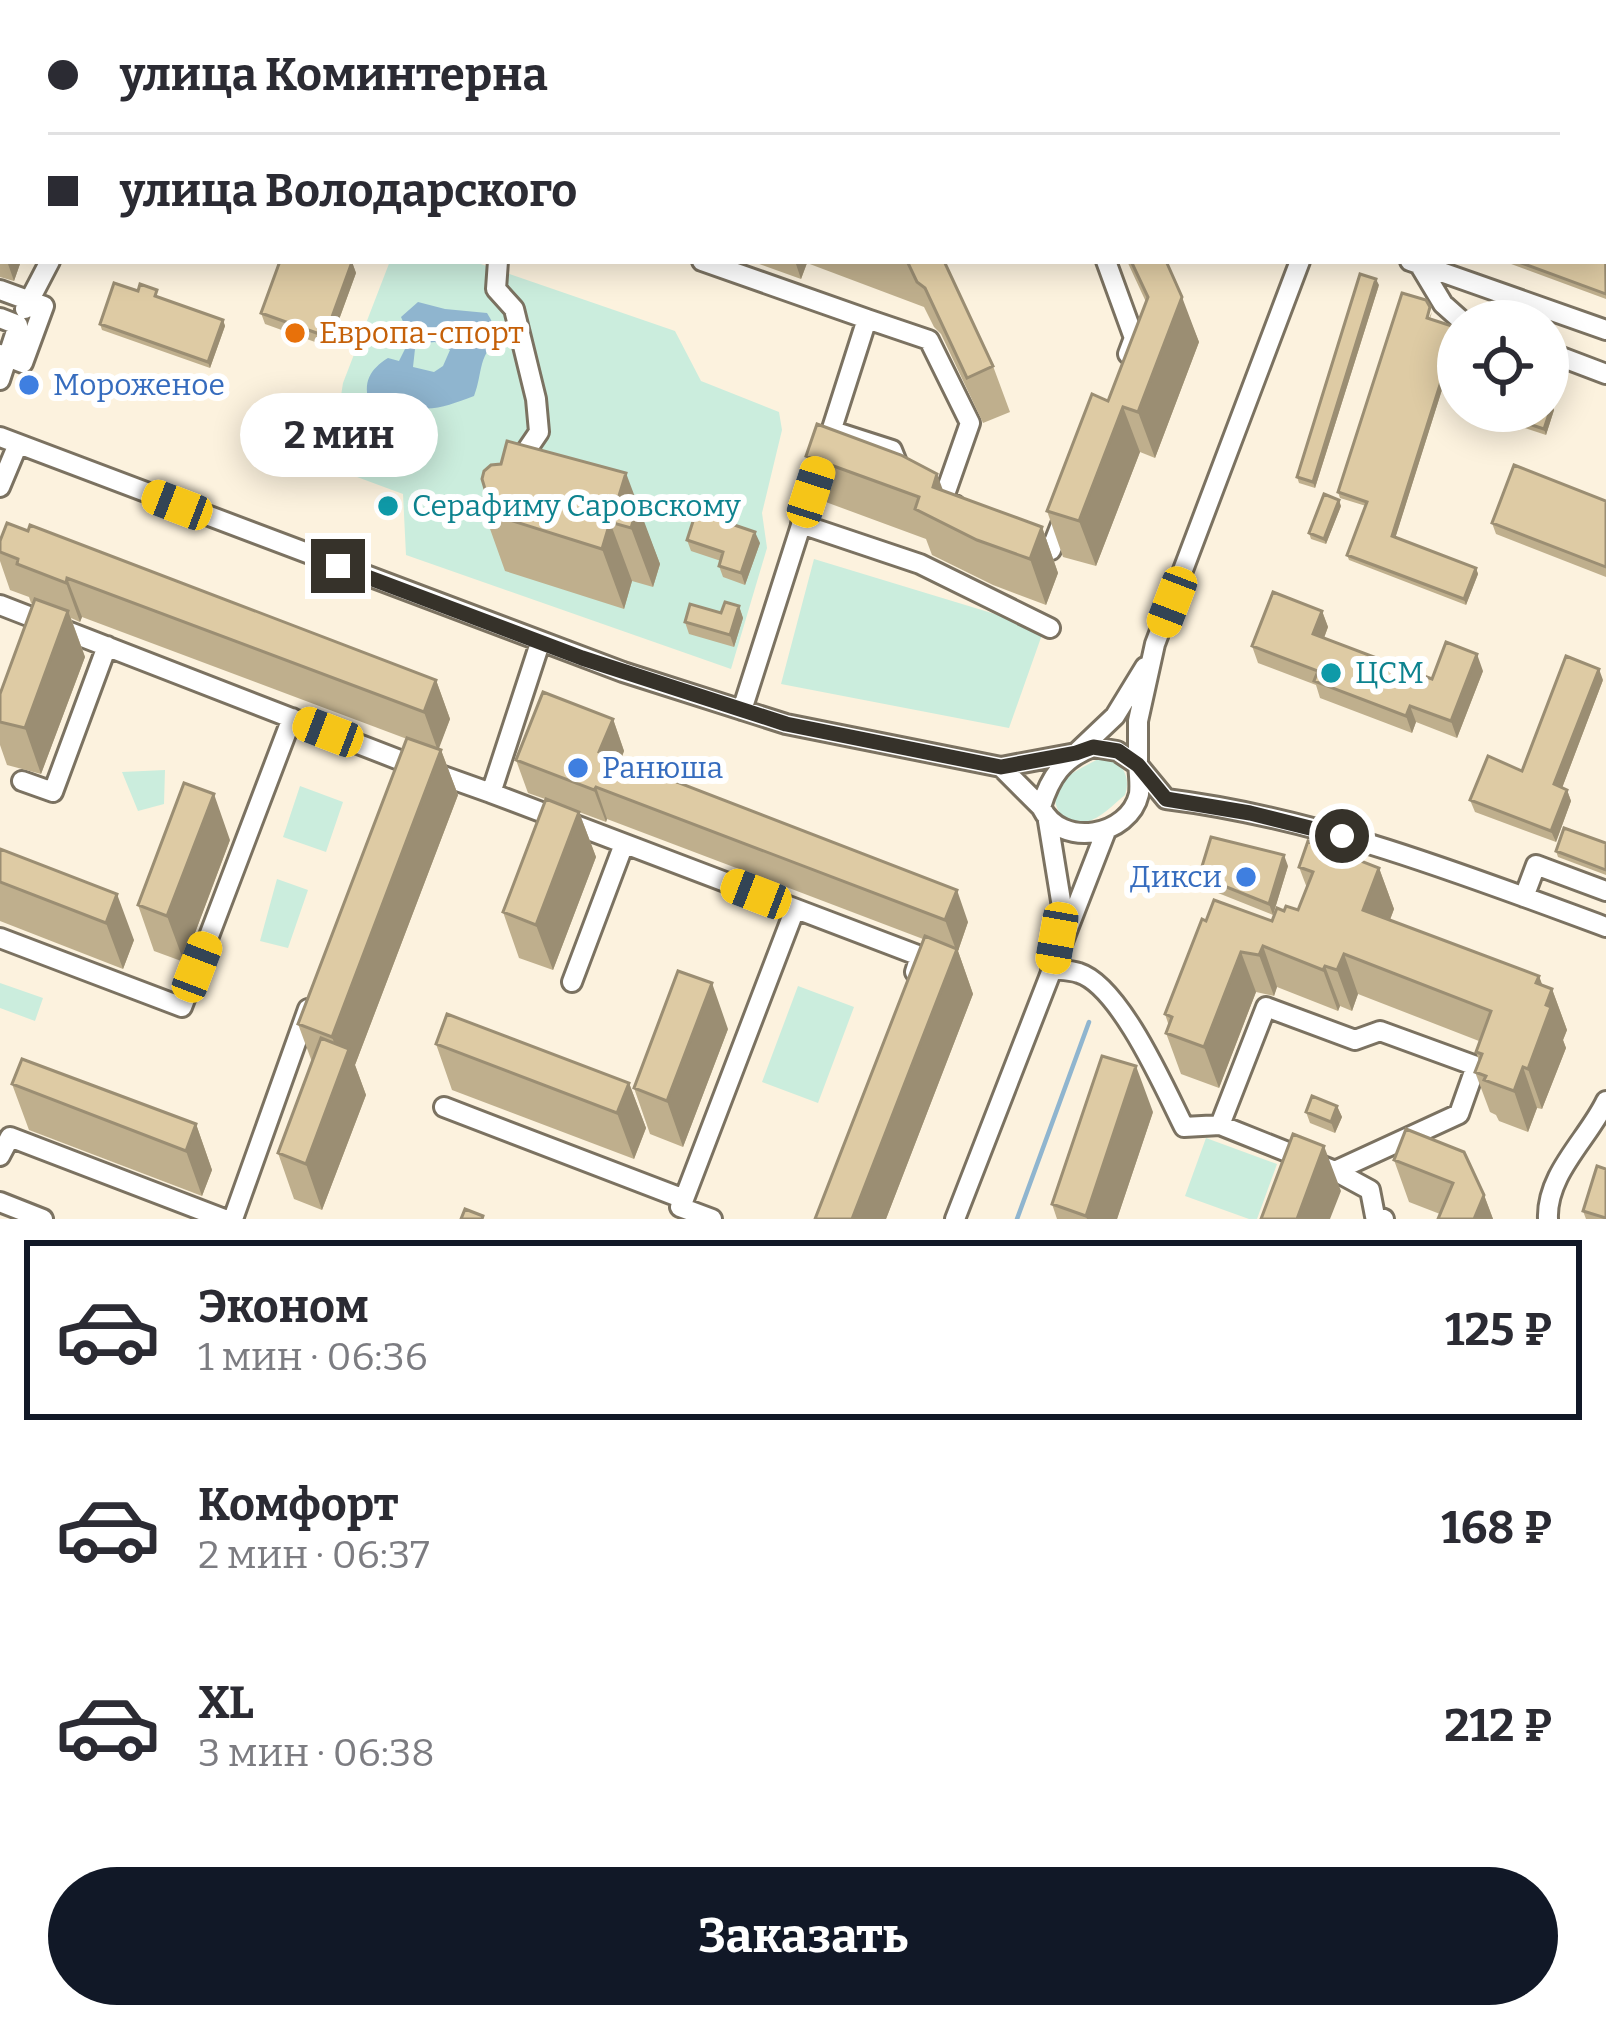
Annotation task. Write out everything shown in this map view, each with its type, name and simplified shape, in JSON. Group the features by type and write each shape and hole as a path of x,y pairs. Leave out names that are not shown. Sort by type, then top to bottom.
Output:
{"street":[{"path":"0,380 9,321 48,264"},
{"path":"497,264 496,289 514,309 538,416 539,432 522,458 517,482"},
{"path":"710,264 929,340 970,424 929,491"},
{"path":"1107,264 1134,338 1123,367"},
{"path":"955,1219 1051,968 1114,826 1132,809 1139,794 1138,721 1153,653 1299,264"},
{"path":"1415,264 1440,300"},
{"path":"1420,264 1606,330"},
{"path":"0,290 44,306 23,363 4,355"},
{"path":"742,710 866,319"},
{"path":"1569,360 1606,374"},
{"path":"830,430 892,450 902,475 964,510"},
{"path":"0,487 9,441 540,643 786,724 1001,767 1093,747 1118,751 1138,765 1166,799"},
{"path":"1008,530 1051,550 1076,488"},
{"path":"801,524 920,565 1050,628"},
{"path":"0,605 920,956 904,999"},
{"path":"491,794 540,643"},
{"path":"22,781 53,792 107,646"},
{"path":"1051,968 1062,907 1045,814 1047,785 1114,716 1153,653"},
{"path":"0,938 182,1007 292,718"},
{"path":"394,780 402,761"},
{"path":"1001,767 1059,829 1074,833 1114,826 1166,799 1204,804 1388,848 1606,927"},
{"path":"572,982 624,844"},
{"path":"1524,897 1535,865 1606,891"},
{"path":"712,1219 680,1207 794,908"},
{"path":"1051,968 1083,973 1120,1011 1144,1047 1184,1127 1220,1125 1335,1171 1370,1190 1375,1216 1384,1219"},
{"path":"0,1156 10,1137 228,1219 314,993"},
{"path":"1220,1125 1266,1007 1355,1040 1380,1030 1476,1066 1459,1114 1335,1171"},
{"path":"444,1107 684,1198"},
{"path":"1548,1219 1554,1185 1604,1108"},
{"path":"1289,1178 1298,1157"},
{"path":"0,1202 43,1219"}],"green space":[{"path":"389,264 481,264 675,331 701,381 779,412 782,430 762,513 767,548 731,669 406,555 403,494 330,467 343,383"},
{"path":"814,559 1044,629 1009,728 781,684"},
{"path":"1098,759 1122,769 1127,780 1125,795 1091,820 1071,821 1057,807 1059,786"},
{"path":"165,770 164,804 138,811 122,772"},
{"path":"300,786 343,802 326,852 283,837"},
{"path":"277,879 308,890 288,948 260,941"},
{"path":"0,983 43,998 35,1021 0,1008"},
{"path":"798,986 854,1007 818,1103 762,1082"},
{"path":"1206,1138 1277,1164 1257,1219 1185,1196"}],"water":[{"path":"418,302 487,313 495,336 474,396 428,408 398,402 389,407 370,404 367,383 372,372 388,358 399,361 409,341 421,338 401,317","holes":["435,342 450,350 443,366 434,372 413,367 415,349 424,343"]}],"building":[{"path":"279,264 351,264 325,336 261,313"},
{"path":"908,264 945,264 993,366 967,378 925,288"},
{"path":"1132,264 1167,264 1182,297 1138,412 1123,407 1079,521 1047,511 1092,394 1108,401 1148,297"},
{"path":"1524,264 1606,264 1606,294"},
{"path":"1360,274 1376,279 1313,482 1297,477"},
{"path":"114,283 138,291 140,284 157,290 155,296 223,320 208,362 100,324"},
{"path":"1402,293 1426,300 1430,307 1427,318 1437,321 1437,394 1392,536 1476,568 1464,599 1347,555 1367,502 1338,492"},
{"path":"817,424 901,455 937,474 933,487 1042,527 1030,559 977,540 915,509 919,497 806,456"},
{"path":"507,441 626,473 618,499 638,505 631,528 610,522 602,549 484,512 490,492 482,479 484,471 501,464"},
{"path":"1514,465 1606,501 1606,567 1492,523"},
{"path":"1324,494 1339,500 1324,539 1309,533"},
{"path":"696,512 755,532 741,573 719,566 723,552 687,540"},
{"path":"7,523 28,531 30,525 436,680 424,712 67,578 66,583 17,564 18,559 0,552"},
{"name":"ЦСМ","path":"1273,592 1322,611 1313,634 1432,679 1446,642 1477,654 1451,721 1410,706 1406,716 1314,681 1318,671 1252,646"},
{"path":"35,599 68,611 25,728 0,722 0,694"},
{"path":"725,602 739,606 730,635 685,622 690,604 721,613"},
{"path":"1566,656 1599,669 1554,784 1567,790 1551,831 1470,800 1488,756 1522,771"},
{"path":"543,692 613,719 599,752 957,890 945,920 516,760"},
{"path":"407,738 441,750 332,1037 298,1024"},
{"path":"184,783 214,794 167,916 138,905"},
{"path":"546,799 579,812 536,925 503,912"},
{"path":"1564,828 1606,843 1606,870 1556,851"},
{"name":"Дикси","path":"1211,837 1284,855 1269,904 1199,876"},
{"path":"1308,841 1336,852 1339,845 1356,851 1353,858 1379,868 1363,910 1539,976 1536,983 1552,989 1546,1005 1551,1007 1528,1069 1523,1067 1514,1091 1475,1072 1482,1054 1476,1052 1491,1011 1344,954 1337,970 1325,966 1323,970 1263,946 1259,955 1241,952 1204,1047 1166,1033 1172,1017 1165,1014 1214,900 1272,921 1277,908 1298,910 1313,872 1299,867"},
{"path":"0,849 117,894 106,923 0,882"},
{"path":"925,936 957,949 852,1219 815,1219"},
{"path":"678,971 712,983 667,1101 634,1088"},
{"path":"447,1014 629,1083 617,1113 436,1044"},
{"path":"321,1038 349,1049 306,1164 278,1153"},
{"path":"1102,1056 1136,1066 1086,1216 1052,1204"},
{"path":"22,1059 196,1124 186,1151 12,1084"},
{"path":"1312,1096 1337,1106 1331,1122 1306,1112"},
{"path":"1406,1129 1464,1152 1484,1195 1474,1219 1438,1219 1453,1183 1394,1160"},
{"path":"1293,1134 1324,1146 1297,1219 1261,1219"},
{"path":"1597,1166 1606,1169 1606,1218 1583,1211"},
{"path":"465,1209 483,1216 482,1219 461,1219"}],"waterway":[{"path":"1017,1219 1089,1022"}],"place":[{"name":"Европа-спорт","path":"295,333"},
{"name":"Мороженое","path":"29,385"},
{"name":"Серафиму Саровскому","path":"388,506"},
{"name":"ЦСМ","path":"1331,673"},
{"name":"Ранюша","path":"578,768"},
{"name":"Дикси","path":"1246,877"}],"route":[{"path":"338,566 582,658 786,724 1001,767 1093,747 1118,751 1138,765 1166,799 1342,836"}]}
